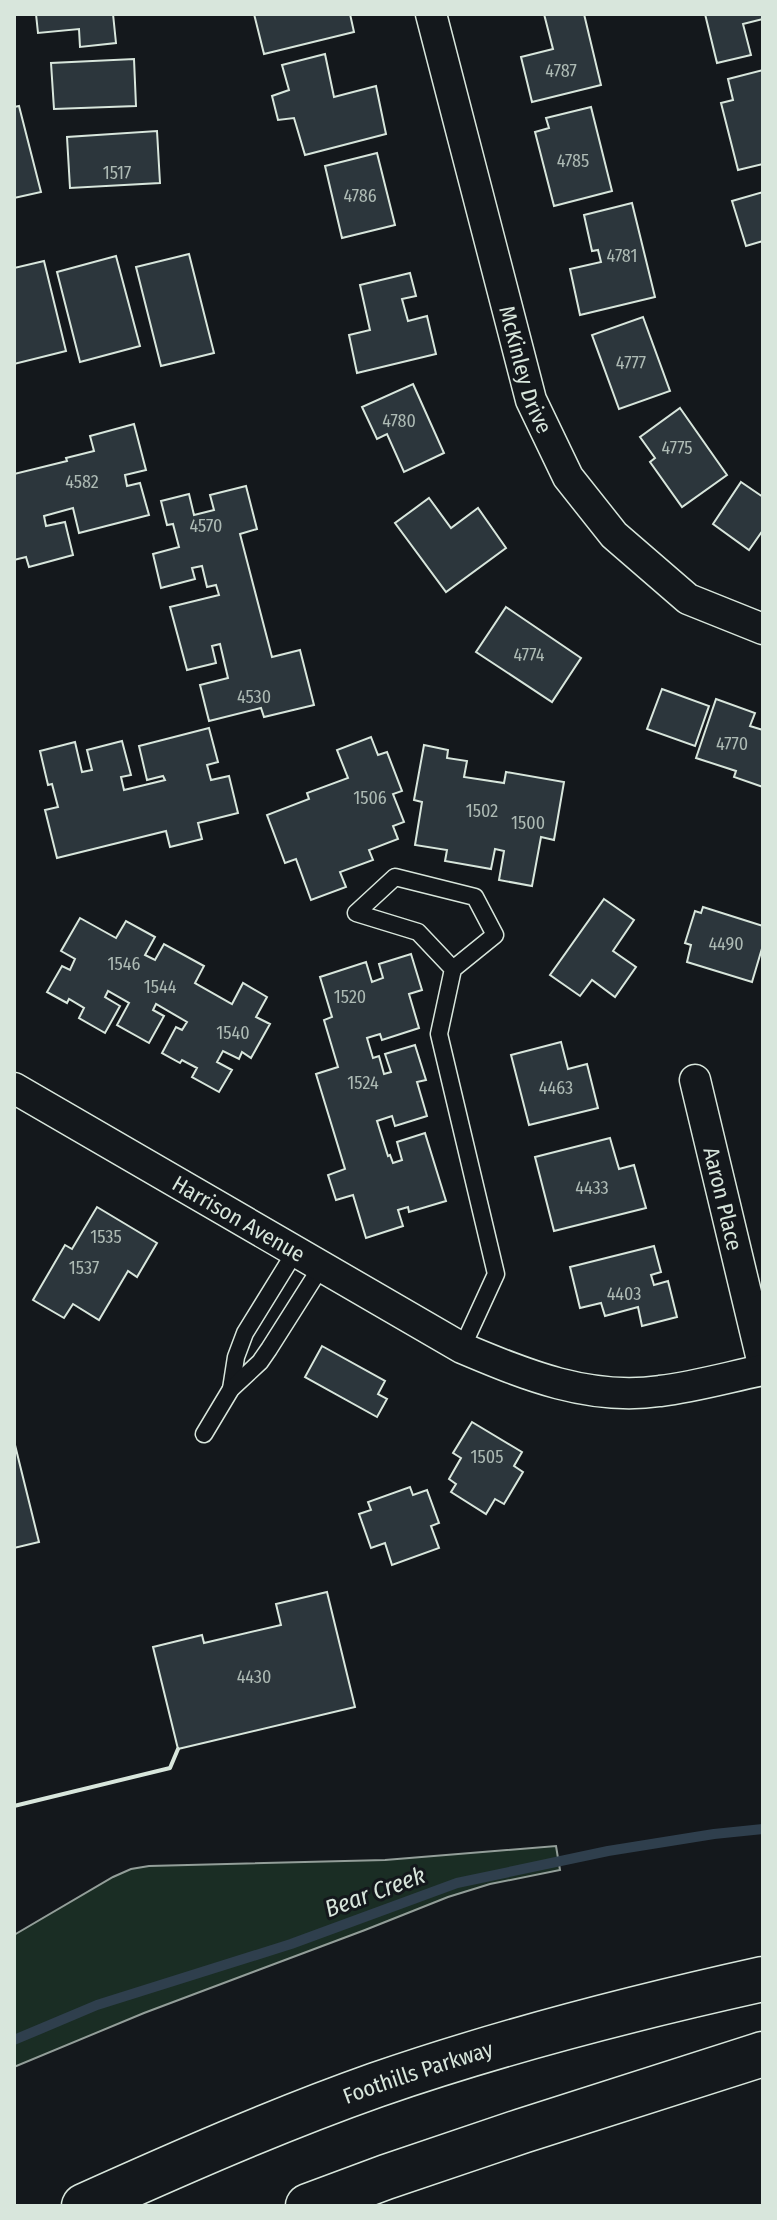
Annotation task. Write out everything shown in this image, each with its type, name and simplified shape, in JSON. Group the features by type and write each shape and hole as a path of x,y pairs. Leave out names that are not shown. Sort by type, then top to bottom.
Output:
{"highway":[{"name":"Foothills Parkway","path":"84,2206 230,2142 374,2086 475,2052 573,2024 763,1979"},
{"path":"308,2206 522,2131 763,2054"}],"street":[{"name":"McKinley Drive","path":"431,14 531,400 568,477 614,535 688,599 763,629"},
{"name":"Aaron Place","path":"695,1080 763,1367"},
{"name":"Harrison Avenue","path":"14,1088 462,1348 513,1369 566,1387 602,1393 658,1392 763,1367"}],"lane":[{"path":"453,969 418,932 356,913 395,877 475,897 495,935 453,969 439,1034 496,1274 462,1348"},
{"path":"231,1389 236,1357 245,1333 295,1252"},
{"path":"204,1434 231,1389 260,1362 321,1267"}],"green space":[{"path":"556,1846 560,1870 490,1884 448,1897 144,2013 14,2067 14,1935 131,1869 385,1860"}],"building":[{"path":"36,14 113,14 116,43 80,47 79,29 38,33"},
{"path":"254,14 350,14 354,32 264,54"},
{"path":"544,14 584,14 601,85 532,102 521,57 553,49"},
{"path":"705,14 762,14 763,19 743,24 751,55 717,63"},
{"path":"325,54 334,97 376,86 386,134 305,155 294,118 278,120 272,96 289,90 282,65"},
{"path":"134,59 136,106 54,109 51,63"},
{"path":"763,70 763,164 738,170 721,103 733,100 728,79"},
{"path":"19,106 41,192 14,198 14,107"},
{"path":"591,107 612,191 554,206 535,132 549,128 546,118"},
{"path":"157,131 160,183 70,188 67,137"},
{"path":"377,153 395,225 342,238 325,166"},
{"path":"763,192 763,241 746,246 732,201"},
{"path":"632,203 655,297 580,315 570,269 601,262 598,250 592,251 584,215"},
{"path":"189,254 214,353 161,366 136,267"},
{"path":"116,256 140,346 80,362 57,272"},
{"path":"44,261 66,351 14,364 14,268"},
{"path":"410,273 416,296 402,299 408,321 427,316 436,354 357,373 349,335 370,330 360,285"},
{"path":"643,317 670,391 619,409 592,335"},
{"path":"413,384 444,453 404,472 387,434 377,439 362,407"},
{"path":"680,408 727,475 682,507 650,462 655,458 640,437"},
{"path":"134,424 146,470 125,475 127,486 140,483 149,515 79,533 73,508 44,516 46,526 65,522 73,555 29,567 26,557 14,560 14,474 94,451 90,436"},
{"path":"741,482 763,497 763,530 749,550 713,524"},
{"path":"246,486 257,529 240,534 272,657 300,650 314,705 264,717 261,708 209,721 200,685 228,678 220,644 212,646 216,663 187,670 170,607 219,595 216,585 207,587 202,566 192,568 195,579 161,588 153,554 179,547 173,524 167,525 161,501 189,494 194,515 214,510 210,495"},
{"path":"429,498 451,528 478,508 506,548 446,592 395,523"},
{"path":"506,607 581,658 552,702 476,652"},
{"path":"662,689 709,706 695,746 647,729"},
{"path":"716,699 755,713 750,726 763,730 763,787 734,777 736,771 696,758"},
{"path":"209,728 218,762 207,765 211,780 229,776 238,813 198,823 202,839 170,847 166,831 57,858 45,810 58,807 52,784 48,785 40,751 75,742 82,772 92,770 87,750 122,741 131,775 121,777 124,790 165,780 163,776 147,780 139,746"},
{"path":"371,737 378,755 387,752 402,791 393,794 404,822 393,826 398,839 369,850 373,860 340,872 346,887 311,900 296,859 285,863 267,815 309,799 307,793 348,778 337,750"},
{"path":"424,745 448,750 447,758 467,761 464,777 504,783 506,772 564,782 554,840 541,837 532,886 499,880 504,851 495,849 491,869 445,861 447,850 415,845 422,802 414,800"},
{"path":"604,899 634,920 613,951 636,967 615,997 592,980 580,996 550,975"},
{"path":"703,907 763,926 763,945 752,982 687,962 691,945 685,943 695,911 701,913"},
{"path":"80,918 116,938 126,921 155,937 145,955 155,960 164,944 204,966 195,983 232,1004 243,983 267,997 256,1017 270,1024 251,1058 242,1052 239,1059 223,1051 217,1062 232,1070 219,1092 192,1077 197,1068 162,1053 176,1027 182,1030 187,1022 156,1004 153,1010 164,1016 149,1043 117,1025 129,1003 108,991 105,997 120,1006 105,1033 79,1018 84,1008 47,992 62,966 70,970 75,959 61,951"},
{"path":"411,954 422,990 409,994 419,1028 382,1040 380,1034 367,1038 373,1058 379,1056 384,1074 391,1072 385,1054 415,1045 426,1080 417,1082 427,1116 395,1126 392,1116 377,1121 393,1163 402,1160 397,1142 425,1133 446,1201 409,1212 408,1207 398,1210 403,1226 366,1238 353,1195 336,1200 328,1175 345,1169 316,1074 338,1067 324,1020 332,1017 320,977 366,962 372,982 383,978 379,964"},
{"path":"561,1042 568,1069 587,1064 598,1108 529,1125 511,1055"},
{"path":"610,1138 619,1169 634,1165 646,1208 554,1231 535,1157"},
{"path":"97,1207 157,1243 137,1277 128,1271 99,1320 73,1304 64,1318 33,1300 65,1245 72,1249"},
{"path":"654,1246 661,1272 651,1275 654,1285 668,1281 677,1317 642,1326 638,1307 605,1316 601,1303 580,1308 570,1267"},
{"path":"322,1346 385,1381 378,1394 387,1399 377,1417 305,1377"},
{"path":"472,1422 522,1452 514,1466 523,1472 504,1504 495,1499 486,1514 451,1492 456,1484 449,1479 461,1458 453,1453"},
{"path":"14,1441 39,1542 14,1548"},
{"path":"410,1487 413,1495 427,1490 439,1523 431,1526 439,1548 392,1565 385,1543 371,1548 359,1514 371,1510 368,1502"},
{"path":"327,1592 355,1707 178,1749 153,1647 202,1635 204,1643 281,1625 276,1604"}],"waterway":[{"name":"Bear Creek","path":"14,2040 97,2005 291,1944 457,1883 608,1851 763,1829"}],"wall":[{"path":"14,1806 170,1768 178,1749"}]}
